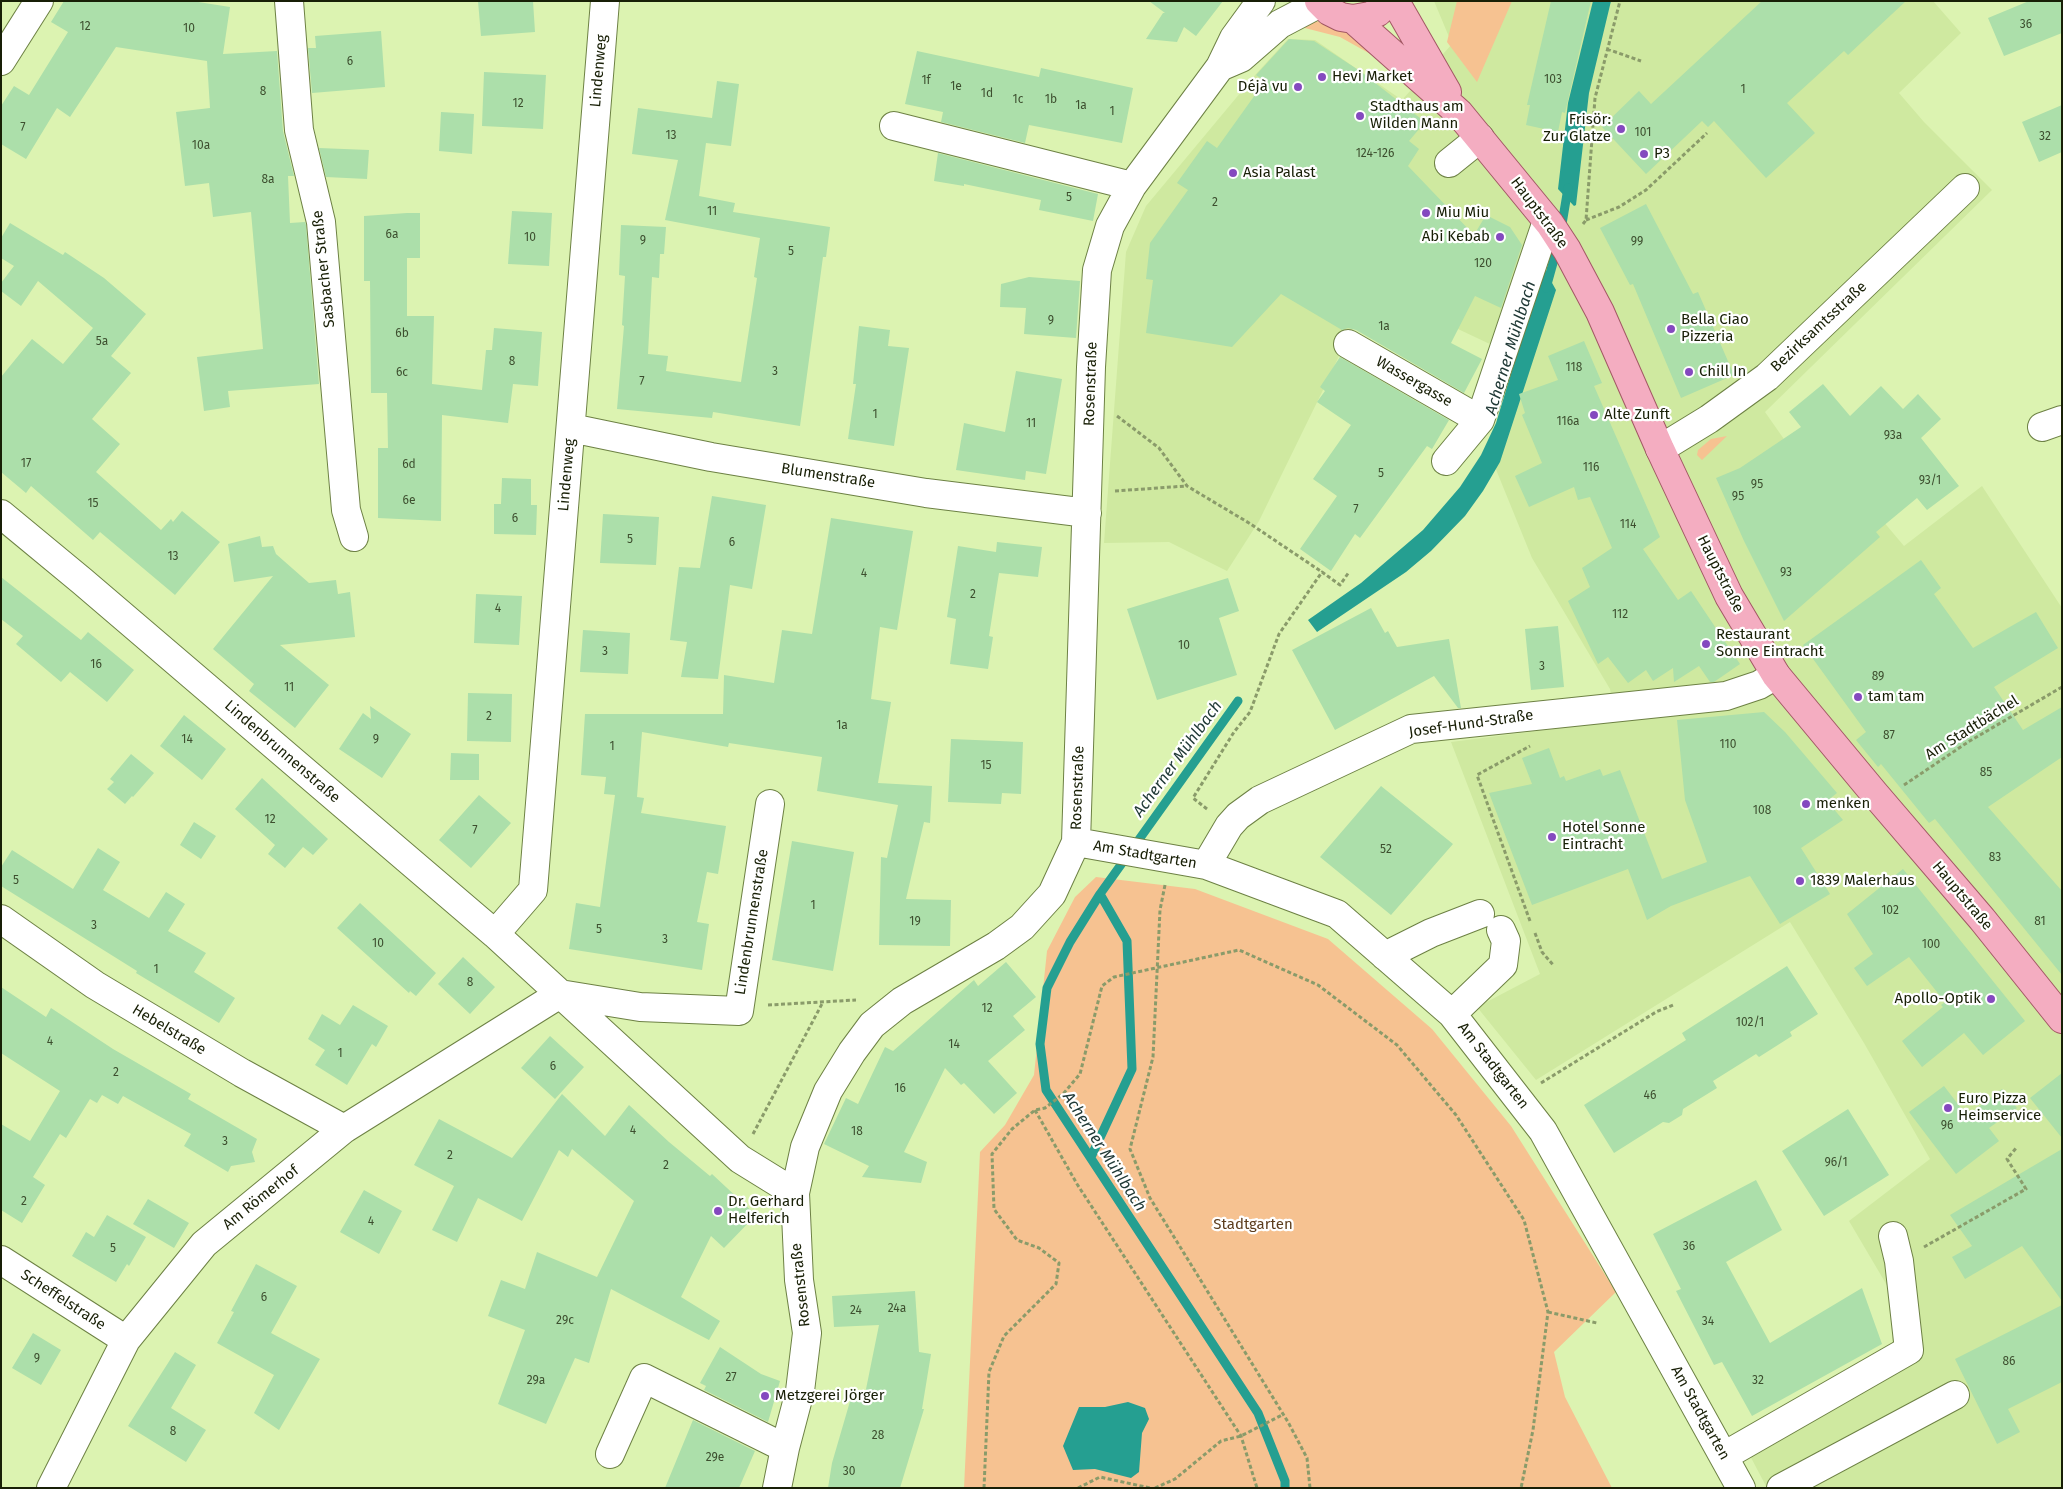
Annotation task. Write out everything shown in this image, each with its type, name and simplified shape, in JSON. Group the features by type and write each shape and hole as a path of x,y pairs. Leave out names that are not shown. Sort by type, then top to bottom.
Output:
{"main road":[{"path":"1319,2 1335,14 1353,19 1370,16 1378,12 1389,1"},
{"name":"Hauptstraße","path":"1393,1 1404,16 1459,113"},
{"name":"Hauptstraße","path":"1353,19 1459,113 1549,222 1567,250 1600,312 1660,449 1729,596 1776,675 1874,793 1982,918 2062,1019"}],"street":[{"path":"1,61 39,1"},
{"name":"Sasbacher Straße","path":"289,1 299,130 321,222 346,510 354,537"},
{"name":"Lindenweg","path":"495,934 533,890 605,1"},
{"name":"Rosenstraße","path":"777,1488 800,1391 806,1333 799,1280 795,1192 805,1147 828,1091 852,1052 872,1026 902,1001 996,946 1022,927 1052,894 1076,842 1090,410 1097,270 1110,226 1132,186 1220,67 1234,38 1261,1"},
{"name":"Rosenstraße","path":"1220,67 1241,58 1280,24 1319,2"},
{"path":"894,126 1132,186"},
{"path":"1449,163 1480,138"},
{"name":"Bezirksamtsstraße","path":"1660,449 1709,419 1767,377 1965,188"},
{"path":"1446,461 1480,420 1549,222"},
{"name":"Wassergasse","path":"1348,344 1480,420"},
{"name":"Blumenstraße","path":"571,428 711,457 926,493 1087,503"},
{"name":"Lindenbrunnenstraße","path":"1,514 82,580 495,934 740,1160 795,1192"},
{"name":"Josef-Hund-Straße","path":"1206,865 1238,816 1260,800 1410,729 1726,696 1759,685 1776,675"},
{"name":"Lindenbrunnenstraße","path":"560,994 640,1007 739,1011 738,1006 770,804"},
{"name":"Am Stadtgarten","path":"1076,842 1206,865 1337,914 1452,1014 1544,1131 1741,1488"},
{"name":"Hebelstraße","path":"1,919 95,985 242,1073 344,1129"},
{"path":"1385,956 1431,933 1491,922 1506,942 1503,965 1452,1014"},
{"name":"Am Römerhof","path":"51,1488 126,1340 204,1244 344,1129 560,994"},
{"path":"1724,1456 1909,1350 1896,1248"},
{"name":"Scheffelstraße","path":"1,1260 126,1340"},
{"path":"610,1454 644,1378 785,1448"},
{"path":"1781,1488 1955,1395"}],"path":[{"path":"1567,250 1586,220 1595,98 1620,1"},
{"path":"1607,49 1641,61"},
{"path":"1586,220 1619,207 1646,190 1707,132"},
{"path":"1090,410 1116,415 1159,448 1187,486 1250,523 1340,585 1350,572"},
{"path":"1087,503 1187,486"},
{"path":"1230,826 1192,798 1234,732 1250,712 1279,634 1322,572"},
{"name":"Am Stadtbächel","path":"1903,786 1968,742 2062,687"},
{"path":"1533,716 1535,743 1477,775 1542,952 1554,966"},
{"path":"1160,858 1158,967 1153,1057 1130,1149 1150,1198 1284,1414 1307,1458 1310,1488"},
{"path":"984,1488 989,1372 1004,1336 1056,1284 1059,1263 1039,1248 1017,1240 994,1209 992,1154 1012,1129 1035,1110 1045,1108 1064,1094 1080,1074 1102,986 1114,977 1239,950 1318,985 1397,1045 1456,1115 1524,1220 1548,1312 1533,1430 1521,1488"},
{"path":"738,1006 882,999 902,1001"},
{"path":"740,1160 823,1002"},
{"path":"1517,1097 1656,1012 1673,1004"},
{"path":"1035,1110 1077,1184 1241,1436 1257,1488"},
{"path":"1896,1248 2026,1189 2007,1159 2017,1148"},
{"path":"1548,1312 1597,1323"},
{"path":"1155,1488 1175,1480 1221,1441 1241,1436 1284,1414"},
{"path":"1078,1488 1100,1477 1150,1488"}],"shaded area":[{"path":"1434,1 1933,1 1961,33 1899,93 1924,122 1992,190 1765,412 1814,482 1834,463 1904,546 1982,486 2062,608 2062,1488 1767,1488 1737,1431 1892,1345 1895,1299 1849,1221 1930,1159 1864,1043 1790,922 1536,1080 1477,1007 1540,974 1451,742 1616,721 1610,689 1532,558 1495,467 1511,354 1371,288 1259,521 1227,571 1169,542 1104,543 1126,252 1146,206 1256,74 1288,39 1315,40 1402,100 1452,44"}],"green space":[{"path":"1457,1 1512,1 1477,82 1447,42"},
{"path":"1316,21 1347,31 1374,56 1340,37 1297,26"},
{"path":"1727,436 1702,460 1697,455 1698,450 1711,439"},
{"name":"Stadtgarten","path":"1096,877 1195,889 1328,939 1432,1029 1511,1126 1616,1292 1554,1352 1565,1397 1612,1488 964,1488 980,1152 1005,1125 1034,1075 1047,951 1075,897"}],"water":[{"path":"1593,1 1611,1 1589,93 1576,205 1574,206 1558,189 1568,103"},
{"path":"1541,263 1556,290 1500,462 1483,491 1465,516 1431,551 1406,572 1317,632 1308,620 1361,583 1423,530 1460,487 1481,455 1496,423 1525,328"},
{"path":"1128,1402 1145,1408 1149,1419 1142,1433 1139,1472 1131,1478 1095,1469 1073,1470 1063,1446 1079,1407 1105,1407"}],"building":[{"path":"64,1 192,1 230,7 223,54 277,51 283,131 294,176 288,176 290,223 305,222 306,225 319,384 228,391 230,407 204,411 197,357 263,349 251,212 213,217 209,183 185,186 176,112 210,108 207,61 116,47 70,117 57,108 26,159 1,144 1,106 14,86 29,95 68,32 51,22"},
{"path":"478,1 533,1 535,32 481,36"},
{"path":"1149,1 1223,1 1196,36 1184,27 1177,42 1146,39 1163,13 1165,13"},
{"path":"1551,1 1591,1 1565,113 1562,112 1558,132 1526,125 1530,105 1527,105"},
{"path":"1762,1 1906,1 1848,55 1844,51 1787,103 1815,133 1766,178 1714,121 1708,127 1702,121 1646,174 1602,127 1639,91 1651,104"},
{"path":"2029,1 2062,1 2062,33 2004,56 1988,18"},
{"path":"381,31 385,87 312,93 308,48 316,48 315,36"},
{"path":"1289,39 1314,41 1360,71 1425,122 1409,141 1419,149 1408,166 1474,235 1486,215 1510,227 1522,245 1501,308 1475,296 1451,343 1482,359 1464,393 1356,330 1348,328 1342,330 1281,294 1232,347 1146,333 1153,280 1146,279 1150,243 1188,190 1177,183 1207,141 1217,148 1265,81 1256,75"},
{"path":"917,51 1039,77 1041,68 1133,88 1122,143 1029,125 1025,143 941,122 943,112 905,104"},
{"path":"484,72 546,75 543,129 482,126"},
{"path":"717,81 739,84 731,146 706,143 699,196 735,203 733,212 830,227 826,257 823,257 800,426 713,412 712,418 617,409 624,326 622,325 625,276 619,275 621,225 666,227 664,254 660,254 659,278 652,277 648,354 668,356 666,371 741,382 757,278 754,277 760,238 665,220 678,160 632,154 638,108 712,118"},
{"path":"2062,105 2062,152 2039,162 2022,122"},
{"path":"441,112 474,114 472,154 439,151"},
{"path":"319,148 369,150 367,179 326,177"},
{"path":"938,153 1098,194 1093,221 1039,210 1041,200 964,184 964,186 934,181"},
{"path":"1646,204 1693,294 1698,292 1734,375 1681,398 1633,284 1630,285 1600,228"},
{"path":"512,211 552,213 549,266 508,264"},
{"path":"420,213 420,258 407,258 407,316 434,316 432,384 482,390 486,350 492,350 494,328 542,332 538,386 513,384 508,423 442,415 441,521 378,518 378,448 388,448 387,393 371,393 370,281 364,281 364,216"},
{"path":"10,223 63,255 65,252 104,278 146,314 111,356 131,373 92,419 120,444 96,472 161,530 171,519 173,522 182,511 220,542 175,595 100,532 93,540 31,486 26,493 1,472 1,377 32,339 63,364 93,328 38,281 21,306 1,291 1,283 14,266 1,258 1,238"},
{"path":"1029,277 1080,281 1076,338 1024,334 1026,308 1000,307 1001,284"},
{"path":"859,326 890,330 888,346 909,348 894,446 848,439 856,384 853,384"},
{"path":"1584,341 1602,383 1594,386 1660,537 1643,549 1678,600 1691,591 1740,664 1714,682 1710,682 1699,666 1674,682 1673,668 1653,681 1646,670 1628,683 1608,657 1598,664 1568,601 1590,587 1582,568 1612,548 1590,497 1578,500 1574,487 1529,507 1515,476 1542,463 1522,415 1525,413 1519,394 1558,380 1548,356"},
{"path":"1340,357 1449,420 1432,449 1427,446 1360,538 1355,534 1331,571 1300,549 1337,496 1313,479 1351,425 1317,402 1325,391 1320,387"},
{"path":"1016,371 1062,379 1046,474 1026,471 1025,480 956,470 964,423 1005,432"},
{"path":"1823,384 1850,416 1881,386 1903,409 1918,394 1941,419 1921,438 1959,486 1927,510 1917,498 1876,532 1880,537 1784,621 1744,541 1716,478 1740,468 1801,427 1789,412"},
{"path":"502,478 531,479 531,505 537,505 536,535 494,534 494,504 501,504"},
{"path":"712,496 766,505 752,589 730,585 718,679 681,677 687,642 670,640 679,567 700,568"},
{"path":"603,514 659,517 656,565 600,563"},
{"path":"831,518 913,531 897,630 880,627 871,699 891,702 878,783 932,786 930,823 924,822 906,899 951,900 950,946 879,945 881,857 887,858 898,805 817,791 822,757 729,743 728,747 642,732 637,797 644,798 641,813 726,826 718,874 707,872 697,922 709,924 702,970 569,949 576,903 600,907 615,795 604,794 606,777 581,775 585,714 723,714 724,675 774,683 782,630 812,634"},
{"path":"260,536 262,547 273,546 276,554 309,583 336,580 338,594 350,592 355,637 280,645 329,685 295,728 249,691 254,684 213,649 273,576 234,582 228,544"},
{"path":"997,542 1042,547 1038,577 999,573 989,636 993,637 988,669 950,664 956,619 947,617 958,546 996,552"},
{"path":"1921,560 1941,588 1934,594 1973,648 2036,612 2058,648 1994,687 2023,730 2062,707 2062,757 1988,807 2062,891 2062,975 1935,819 1929,823 1881,764 1878,767 1856,740 1866,732 1803,645"},
{"path":"1,577 81,640 88,632 134,670 107,702 70,672 61,682 16,644 23,636 1,619"},
{"path":"1228,578 1239,611 1219,618 1237,675 1157,700 1127,609"},
{"path":"476,594 522,596 519,645 474,643"},
{"path":"1371,608 1385,633 1388,631 1397,647 1449,639 1461,708 1458,708 1434,676 1335,730 1292,650"},
{"path":"1558,626 1564,687 1531,690 1525,629"},
{"path":"583,630 630,633 628,674 580,672"},
{"path":"468,693 512,694 511,742 467,741"},
{"path":"370,706 411,734 382,778 339,749 363,713 371,719"},
{"path":"1764,712 1785,732 1837,793 1827,801 1843,820 1801,848 1830,894 1780,924 1750,876 1671,906 1647,920 1628,869 1532,905 1489,793 1532,784 1522,758 1549,748 1560,778 1564,776 1566,781 1600,769 1603,776 1620,770 1662,879 1707,862 1685,800 1677,720"},
{"path":"184,715 226,749 202,780 160,746"},
{"path":"951,739 1023,742 1021,794 1002,793 1001,804 948,802"},
{"path":"451,753 479,754 479,780 450,780"},
{"path":"131,754 154,773 125,804 107,789 114,782 110,779"},
{"path":"262,778 328,839 313,855 303,847 285,868 268,854 275,845 235,809"},
{"path":"1381,786 1453,844 1391,915 1320,857"},
{"path":"479,795 511,823 471,868 439,840"},
{"path":"194,822 216,836 201,859 180,845"},
{"path":"792,841 854,852 833,971 772,960"},
{"path":"98,848 120,862 103,890 149,918 166,892 185,904 168,931 206,953 194,972 235,998 219,1023 136,973 137,971 1,886 1,867 12,850 73,889"},
{"path":"1903,869 2025,1021 1983,1055 1964,1033 1922,1067 1902,1041 1943,1007 1941,1005 1945,1002 1909,957 1867,986 1854,968 1873,954 1847,914"},
{"path":"360,903 436,973 416,996 410,991 409,993 337,928"},
{"path":"463,957 495,987 470,1014 438,984"},
{"path":"1006,962 1036,997 1013,1016 1025,1030 988,1061 1017,1093 994,1114 964,1083 961,1085 945,1068 904,1152 927,1162 921,1183 862,1177 869,1166 824,1144 846,1098 858,1104 885,1047 893,1051 974,980 978,986"},
{"path":"1787,966 1818,1014 1790,1032 1792,1036 1759,1057 1756,1054 1713,1081 1717,1088 1683,1109 1682,1115 1669,1123 1663,1122 1614,1153 1584,1105 1686,1040 1682,1033"},
{"path":"1,987 46,1017 51,1008 113,1049 191,1094 188,1099 257,1139 252,1152 255,1162 231,1166 228,1172 184,1146 191,1134 123,1096 118,1104 102,1095 97,1103 90,1099 66,1138 60,1134 33,1177 45,1185 22,1223 1,1210 1,1124 30,1141 60,1091 1,1053"},
{"path":"353,1005 388,1026 376,1047 372,1044 347,1085 315,1065 325,1050 308,1039 322,1014 340,1025"},
{"path":"550,1036 584,1067 555,1099 521,1068"},
{"path":"2062,1073 2062,1138 2030,1098"},
{"path":"1944,1086 1967,1116 2002,1089 2017,1108 1989,1128 1999,1141 1956,1174 1909,1112"},
{"path":"562,1094 605,1136 629,1105 669,1142 710,1176 712,1174 756,1215 724,1248 711,1236 681,1297 720,1321 709,1340 611,1289 589,1363 575,1358 546,1424 498,1404 525,1330 488,1316 501,1280 525,1289 537,1252 597,1277 634,1201 572,1149 568,1157 559,1150 522,1221 478,1198 457,1242 432,1230 454,1186 414,1165 439,1119 512,1158"},
{"path":"1848,1109 1889,1175 1824,1216 1782,1151"},
{"path":"2062,1149 2062,1301 2022,1246 1965,1279 1952,1257 1972,1246 1950,1215"},
{"path":"1756,1180 1782,1230 1726,1262 1770,1343 1862,1288 1882,1344 1752,1416 1722,1362 1714,1365 1676,1291 1681,1289 1653,1234"},
{"path":"364,1190 402,1211 379,1254 340,1232"},
{"path":"148,1199 189,1223 174,1248 133,1224"},
{"path":"107,1215 146,1237 129,1266 127,1264 116,1282 72,1256 86,1232 94,1237"},
{"path":"256,1264 297,1286 271,1333 320,1359 279,1430 254,1413 274,1375 217,1343 234,1312 231,1311"},
{"path":"915,1291 919,1352 931,1354 922,1409 924,1409 900,1488 828,1488 832,1463 853,1391 865,1394 879,1325 834,1327 832,1296"},
{"path":"2062,1305 2062,1382 2008,1409 2020,1432 1997,1444 1955,1359"},
{"path":"33,1333 61,1350 41,1385 12,1368"},
{"path":"720,1347 761,1374 780,1381 768,1422 704,1390 706,1386 700,1383"},
{"path":"175,1352 196,1365 171,1408 206,1430 186,1462 128,1426"},
{"path":"693,1420 755,1451 739,1488 665,1488"}],"waterway":[{"name":"Acherner Mühlbach","path":"1561,230 1568,188"},
{"name":"Acherner Mühlbach","path":"1546,288 1558,245"},
{"name":"Acherner Mühlbach","path":"1238,701 1100,894 1070,942 1047,988 1040,1044 1046,1090 1258,1413 1285,1481 1285,1488"},
{"path":"1091,1157 1132,1069 1127,941 1100,894"}],"place":[{"name":"Hevi Market","path":"1322,77"},
{"name":"Déjà vu","path":"1298,87"},
{"name":"Stadthaus am Wilden Mann","path":"1360,116"},
{"name":"Frisör: Zur Glatze","path":"1621,129"},
{"name":"P3","path":"1644,154"},
{"name":"Asia Palast","path":"1233,173"},
{"name":"Miu Miu","path":"1426,213"},
{"name":"Abi Kebab","path":"1500,237"},
{"name":"Bella Ciao Pizzeria","path":"1671,329"},
{"name":"Chill In","path":"1689,372"},
{"name":"Alte Zunft","path":"1594,415"},
{"name":"Restaurant Sonne Eintracht","path":"1706,644"},
{"name":"tam tam","path":"1858,697"},
{"name":"menken","path":"1806,804"},
{"name":"Hotel Sonne Eintracht","path":"1552,837"},
{"name":"1839 Malerhaus","path":"1800,881"},
{"name":"Apollo-Optik","path":"1991,999"},
{"name":"Euro Pizza Heimservice","path":"1948,1108"},
{"name":"Dr. Gerhard Helferich","path":"718,1211"},
{"name":"Metzgerei Jörger","path":"765,1396"}]}
